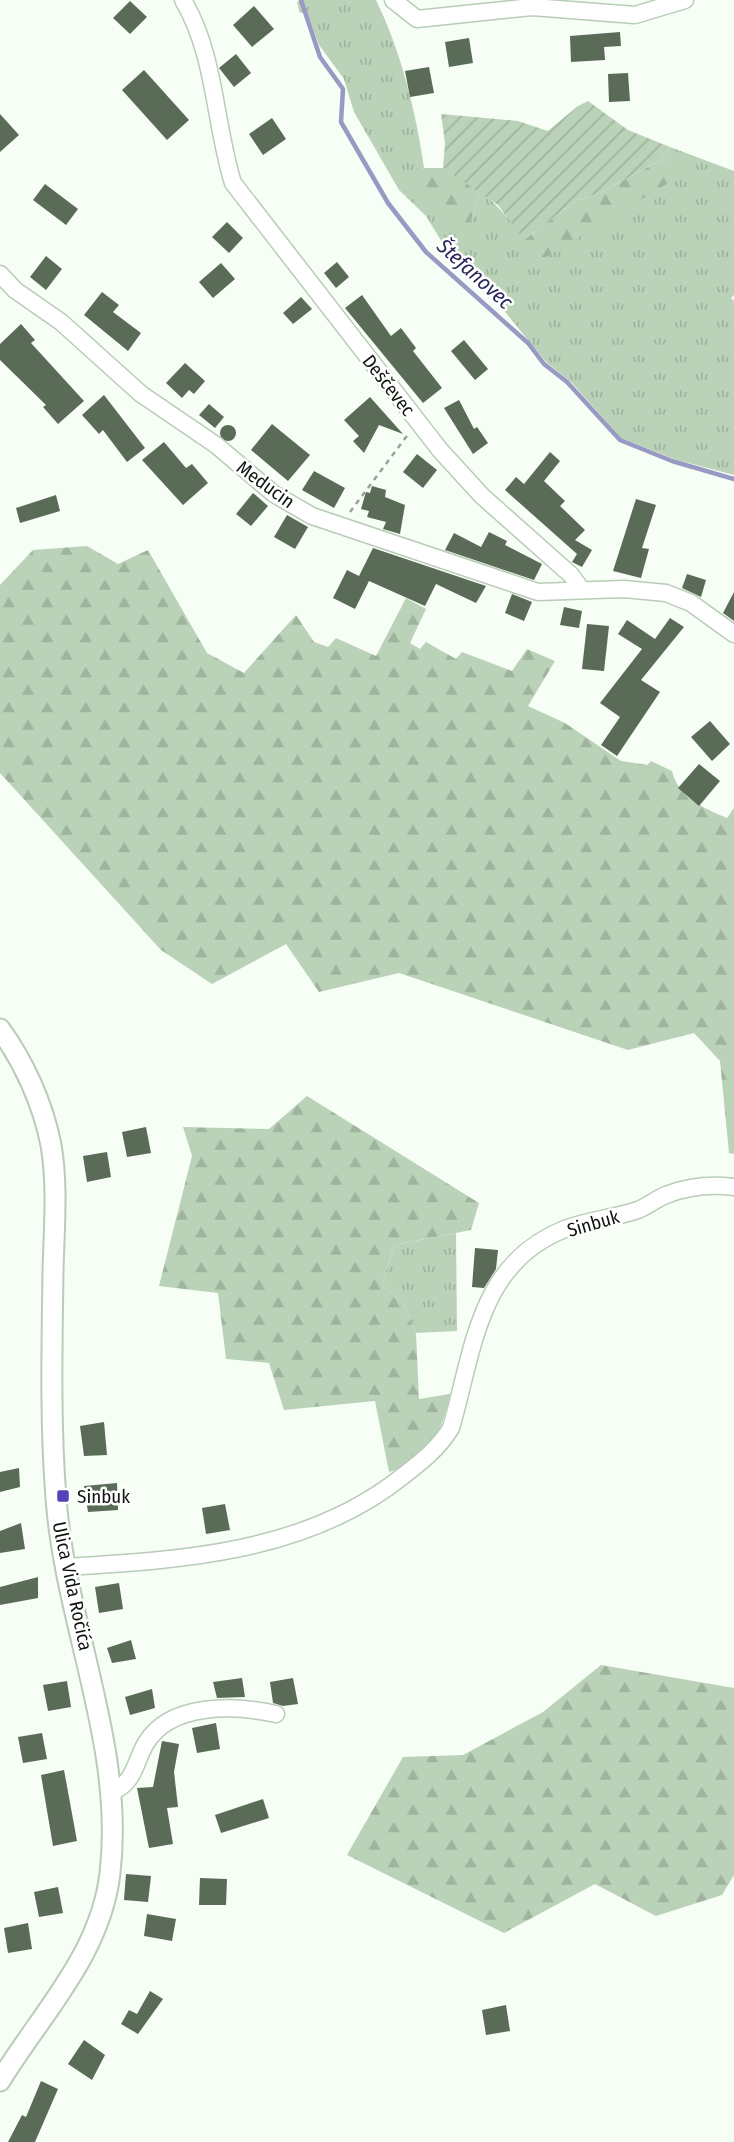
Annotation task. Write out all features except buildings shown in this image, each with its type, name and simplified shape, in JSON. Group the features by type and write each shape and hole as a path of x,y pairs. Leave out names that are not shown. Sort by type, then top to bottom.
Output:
{"main road":[{"name":"Ulica Vida Ročića","path":"0,1029 10,1043 36,1096 51,1145 54,1199 52,1406 55,1499 65,1567 95,1688 110,1793 110,1874 91,1943 0,2081"}],"street":[{"name":"Deščevec","path":"183,0 199,30 214,90 223,150 233,183 418,423 482,496 571,575 582,590"},
{"path":"393,0 417,19 532,7 635,15 685,0"},
{"name":"Meducin","path":"0,274 15,290 61,322 141,394 216,445 274,494 312,516 440,556 538,592 582,590"},
{"path":"582,590 666,593 700,608 734,634"},
{"name":"Sinbuk","path":"65,1567 150,1562 229,1551 310,1528 367,1502 443,1442 454,1417 476,1328 485,1306 514,1260 565,1229 640,1209 665,1195 709,1184 734,1187"},
{"path":"110,1793 132,1778 145,1745 159,1727 169,1721 196,1712 224,1709 250,1708 276,1714"}],"path":[{"path":"340,526 418,423"}],"green space":[{"path":"376,0 400,61 421,147 424,168 407,173 471,221 480,191 543,259 669,164 659,161 670,147 734,171 734,295 731,298 734,301 734,475 674,459 621,438 572,383 546,362 479,280 445,247 426,216 399,190 354,112 344,79 319,45 307,12 300,13 297,2"},
{"path":"588,101 628,130 670,147 659,161 600,193 577,200 524,240 498,205 443,168 445,143 441,114 518,121 548,131"},
{"path":"659,161 669,164 675,179 543,259 524,240 577,200 600,193"},
{"path":"443,168 480,191 471,221 457,234 406,172"},
{"path":"87,546 118,564 148,550 207,653 244,673 296,615 314,642 328,647 336,638 376,656 406,598 426,609 410,643 420,649 426,642 456,659 462,652 512,671 527,649 555,661 528,706 565,723 621,761 648,765 651,761 672,771 686,795 709,810 727,818 734,808 734,1154 729,1153 720,1061 694,1033 628,1050 399,973 319,992 286,944 212,984 161,950 0,773 0,585 33,550"},
{"path":"307,1096 479,1203 471,1230 394,1245 382,1285 403,1303 416,1333 419,1399 450,1394 443,1420 432,1443 414,1461 389,1472 375,1401 284,1410 269,1363 226,1359 218,1293 159,1286 192,1156 183,1127 269,1129"},
{"path":"456,1233 457,1331 416,1333 403,1303 382,1285 394,1245"},
{"path":"601,1665 734,1688 734,1875 722,1895 656,1916 595,1884 504,1933 347,1855 403,1757 463,1755 543,1712"}],"waterway":[{"name":"Štefanovec","path":"301,0 320,57 343,89 341,122 388,203 426,252 528,343 544,364 567,382 620,440 672,461 734,479"}],"place":[{"name":"Sinbuk","path":"63,1496"}]}
